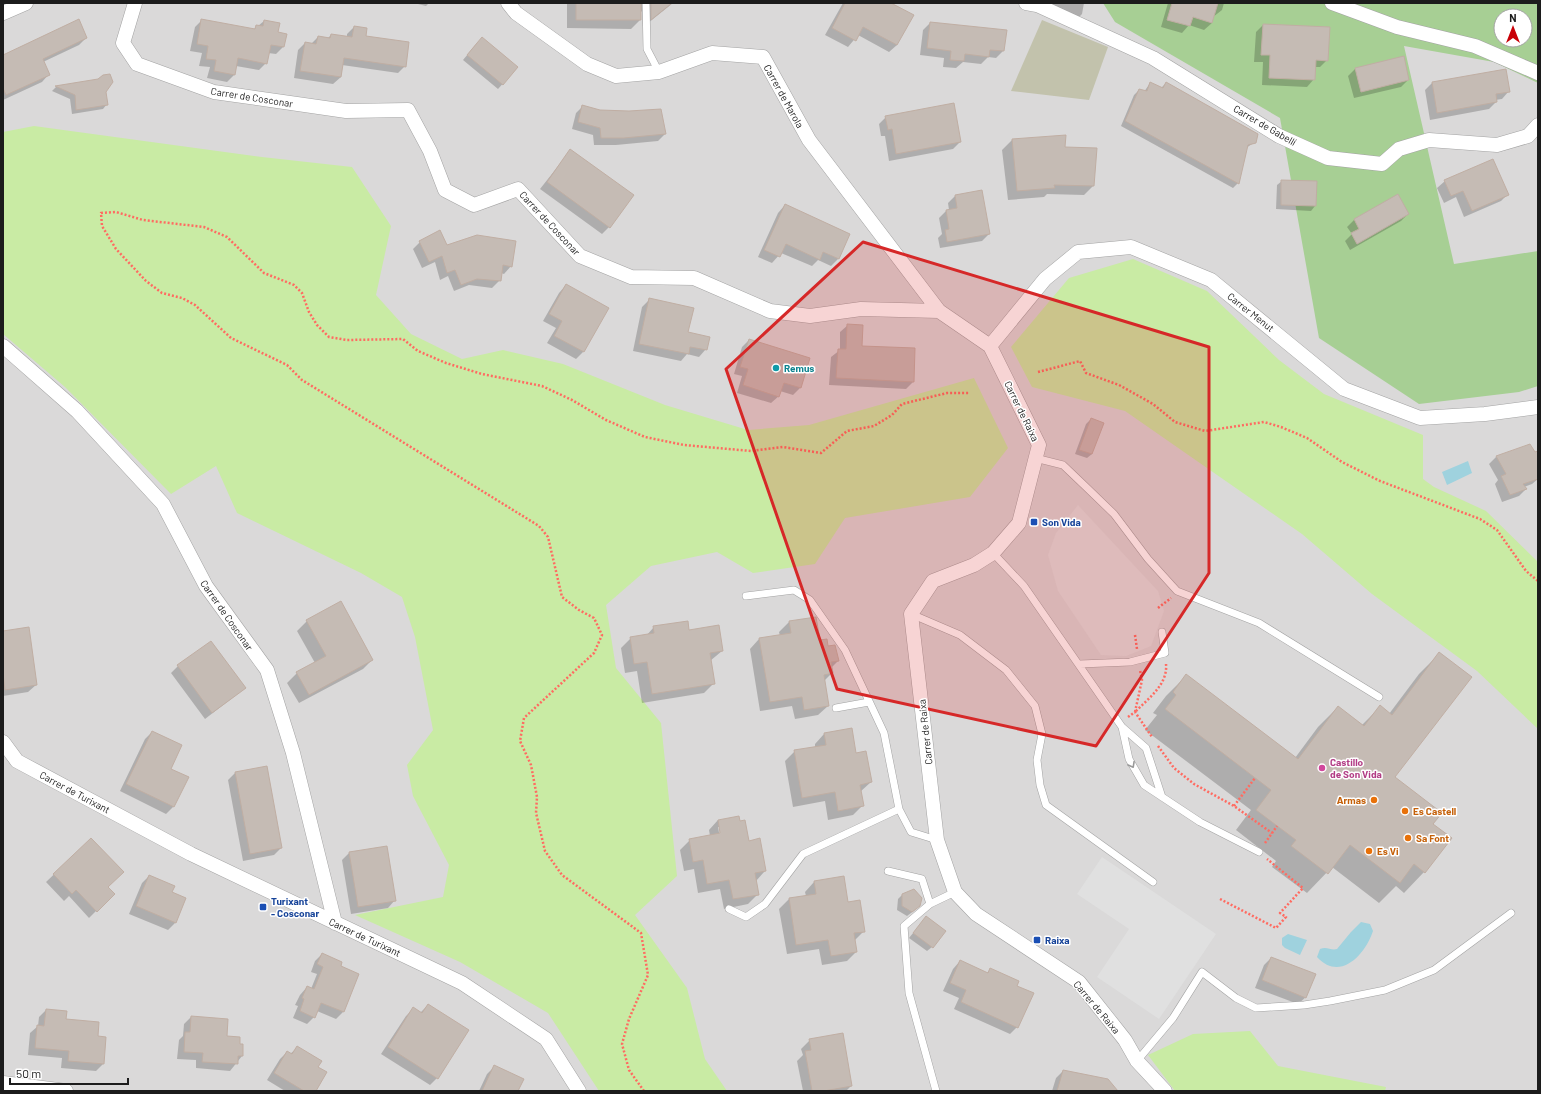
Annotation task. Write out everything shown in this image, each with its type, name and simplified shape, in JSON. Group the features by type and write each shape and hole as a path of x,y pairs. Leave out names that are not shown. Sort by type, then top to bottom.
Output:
{"street":[{"path":"3,13 26,3"},
{"name":"Carrer de Cosconar","path":"134,3 123,43 136,64 214,92 346,111 408,110 430,151 445,190 474,205 518,189 580,256 631,277 694,278 770,311 810,316 861,309 939,310"},
{"name":"Carrer de Marola","path":"508,3 516,13 587,64 616,76 659,72 712,53 763,57 809,140 939,310 990,346"},
{"name":"Carrer de Gabellí","path":"1026,3 1037,5 1153,58 1279,136 1328,158 1382,164 1399,149 1429,140 1497,145 1528,136 1538,125"},
{"path":"1332,3 1397,27 1475,46 1538,73"},
{"name":"Carrer Menut","path":"990,346 1045,279 1078,252 1131,247 1211,280 1344,389 1420,418 1485,414 1538,407"},
{"name":"Carrer de Cosconar","path":"3,346 77,411 163,504 206,586 267,670 293,753 335,923"},
{"name":"Carrer de Raixa","path":"990,346 1039,445 1019,523 993,553 974,565 933,581 911,614 937,840 955,892 976,914 1079,982 1124,1040 1137,1061 1165,1091"},
{"name":"Carrer de Turixant","path":"3,742 17,761 191,854 462,983 546,1039 579,1091"},
{"path":"3,1083 66,1091"}],"lane":[{"path":"646,3 647,49 659,72"},
{"path":"1035,458 1063,466 1085,486 1114,514 1148,559 1177,591 1259,623 1379,697"},
{"path":"993,553 1024,586 1080,664 1122,727 1146,748 1162,797"},
{"path":"746,596 794,590 810,600 844,650 884,734 899,809 912,832 937,840"},
{"path":"911,614 960,635 1006,670 1035,706 1042,734 1037,760 1040,785 1046,805 1153,882"},
{"path":"1080,664 1130,662 1165,653 1162,632"},
{"path":"836,708 869,702"},
{"path":"1122,727 1129,759 1144,785 1200,822 1259,852"},
{"path":"729,910 746,917 765,904 803,854 899,809"},
{"path":"888,871 922,879 930,904"},
{"path":"936,1091 909,993 904,926 930,904 955,892"},
{"path":"1137,1061 1173,1018 1202,972 1236,998 1256,1008 1304,1005 1330,1001 1385,990 1434,970 1511,913"}],"path":[{"path":"644,1091 629,1070 622,1044 629,1019 648,975 641,933 562,875 545,850 536,813 537,797 531,764 520,741 524,718 594,653 602,635 594,618 578,610 562,597 548,537 539,526 302,380 287,365 231,338 195,305 182,298 162,293 146,281 116,249 102,226 100,213 116,212 143,220 204,227 227,237 264,273 294,285 302,293 309,312 317,325 329,337 347,340 403,339 418,350 446,363 482,374 542,386 572,400 606,420 645,437 684,445 751,451 783,447 821,453 847,431 874,426 892,415 902,404 947,393 969,393"},
{"path":"1038,372 1080,361 1086,373 1119,385 1153,404 1175,422 1205,431 1264,422 1281,427 1307,438 1342,462 1380,481 1480,519 1497,530 1526,571 1538,581"},
{"path":"1158,608 1172,597"},
{"path":"1135,635 1137,647"},
{"path":"1140,671 1142,680 1135,712 1156,691 1166,672 1167,665"},
{"path":"1174,768 1194,784 1234,806 1272,833"},
{"path":"1234,806 1255,778"},
{"path":"1220,900 1276,928 1286,917 1280,913 1303,888 1259,852 1277,826"}],"highlighted area":[{"path":"863,242 1209,347 1209,573 1096,746 837,689 726,369"}],"shaded area":[{"path":"3,3 1349,3 1538,73 1538,1091 3,1091"},
{"path":"1042,20 1108,47 1089,100 1011,91"},
{"path":"1078,505 1158,591 1164,611 1151,646 1126,656 1101,655 1058,591 1048,555 1056,533"},
{"path":"1102,857 1216,934 1159,1019 1097,977 1129,929 1077,894"}],"green space":[{"path":"1103,3 1538,3 1538,83 1494,62 1404,46 1454,264 1538,251 1538,386 1519,392 1419,404 1319,338 1280,118 1115,22"},
{"path":"34,126 262,157 352,167 391,226 376,295 411,334 462,359 503,350 563,364 665,405 748,430 809,425 974,378 1008,448 970,497 845,518 815,564 753,573 717,552 651,566 606,605 616,668 661,723 677,876 635,915 687,988 705,1059 727,1091 599,1091 548,1013 460,962 355,915 443,897 449,865 413,796 407,765 433,730 415,637 402,597 361,573 237,513 216,466 171,494 65,387 3,334 3,132"},
{"path":"1133,259 1207,291 1279,360 1324,394 1423,435 1423,479 1434,487 1486,511 1538,562 1538,729 1477,671 1372,594 1302,534 1125,411 1032,387 1011,347 1069,278"},
{"path":"1250,1031 1278,1066 1386,1087 1385,1091 1175,1091 1148,1055 1193,1034"}],"water":[{"path":"1468,461 1472,473 1447,485 1442,472"},
{"path":"1361,922 1370,924 1373,931 1364,949 1351,962 1343,966 1334,967 1326,964 1317,957 1320,949 1337,949"},
{"path":"1288,934 1307,940 1300,955 1282,945 1282,938"}],"building":[{"path":"576,3 641,3 641,20 576,20"},
{"path":"651,3 672,3 651,20"},
{"path":"845,3 891,3 914,15 897,45 863,27 856,41 832,28"},
{"path":"1172,3 1218,3 1212,23 1193,17 1190,26 1167,20"},
{"path":"79,19 87,38 43,59 50,75 6,95 3,88 3,55"},
{"path":"201,19 255,29 256,25 263,26 264,20 280,23 278,32 287,34 284,47 271,45 267,64 238,58 235,75 214,71 216,60 206,59 208,46 197,44"},
{"path":"930,22 1007,30 1004,51 990,50 989,57 965,54 964,61 950,60 951,51 927,48"},
{"path":"1263,24 1330,27 1328,61 1316,60 1315,80 1269,78 1270,55 1261,55"},
{"path":"354,26 367,28 366,36 409,42 406,67 344,58 341,77 300,71 305,42 316,44 318,36 330,38 331,34 352,37"},
{"path":"482,37 518,67 503,85 467,55"},
{"path":"1404,56 1409,80 1361,92 1355,68"},
{"path":"1506,69 1510,92 1496,94 1497,102 1437,113 1432,82"},
{"path":"110,74 113,82 106,92 108,105 76,110 75,95 55,86 98,79 103,75"},
{"path":"1150,82 1163,88 1166,82 1258,134 1256,143 1248,145 1239,184 1125,121 1139,89 1147,91"},
{"path":"954,103 961,142 896,154 892,129 888,130 885,116"},
{"path":"582,105 600,110 629,111 661,109 666,134 624,138 601,138 600,128 578,122"},
{"path":"1066,135 1065,147 1097,148 1094,186 1054,185 1055,188 1017,191 1012,139"},
{"path":"570,149 634,195 610,228 547,182"},
{"path":"1493,159 1509,195 1472,211 1463,191 1451,196 1444,180"},
{"path":"1281,180 1317,181 1316,206 1281,205"},
{"path":"982,190 990,234 947,242 945,230 949,229 946,210 957,208 955,195"},
{"path":"1398,194 1409,214 1357,244 1351,233 1359,229 1354,219"},
{"path":"785,204 850,234 839,259 823,252 820,260 786,244 780,257 764,250"},
{"path":"440,230 447,245 477,235 516,241 512,267 503,265 501,281 477,279 461,285 455,270 447,273 442,256 429,262 419,241"},
{"path":"566,284 609,308 584,352 554,336 562,321 549,314"},
{"path":"649,298 694,308 688,332 710,337 707,350 690,347 689,354 639,344"},
{"path":"847,324 863,325 862,346 915,348 914,382 836,378 838,349 846,349"},
{"name":"Remus","path":"749,339 810,358 801,388 784,383 779,397 743,385 748,369 740,367"},
{"path":"1091,418 1104,423 1092,454 1079,450"},
{"path":"1530,444 1535,452 1538,451 1538,479 1523,484 1527,489 1510,495 1501,476 1506,474 1496,456"},
{"path":"341,601 373,660 309,695 296,672 326,656 306,620"},
{"path":"816,617 820,640 827,639 828,646 835,645 839,661 831,662 833,673 824,675 829,706 804,710 802,697 770,702 759,638 791,633 789,621"},
{"path":"688,621 689,630 719,625 723,651 710,653 715,684 652,694 647,662 634,664 630,637 654,633 653,626"},
{"path":"29,627 37,685 5,690 3,674 3,631"},
{"path":"211,641 246,688 212,713 177,665"},
{"name":"Castillo de Son Vida","path":"1439,652 1472,677 1395,777 1442,813 1433,824 1452,838 1425,873 1414,864 1400,883 1350,845 1328,874 1291,846 1296,840 1256,810 1271,790 1165,709 1176,695 1173,692 1186,674 1298,759 1338,706 1364,726 1380,705 1392,715"},
{"path":"852,728 856,753 866,751 872,782 860,785 864,806 838,811 835,792 802,798 794,750 826,745 824,733"},
{"path":"152,731 182,745 171,769 189,777 174,807 126,784"},
{"path":"267,766 282,848 250,854 235,772"},
{"path":"739,816 740,821 745,820 749,841 760,838 766,871 755,873 759,895 733,899 729,880 707,884 703,860 693,862 689,839 720,833 718,820"},
{"path":"91,838 124,872 108,887 115,894 97,912 76,890 72,894 53,874"},
{"path":"387,846 396,901 358,907 349,852"},
{"path":"149,875 175,886 172,892 186,898 176,923 136,906"},
{"path":"844,876 848,902 860,900 865,932 854,933 857,952 831,956 828,940 796,945 789,898 816,894 814,881"},
{"path":"914,889 922,898 920,906 912,912 902,906 902,894"},
{"path":"926,916 946,931 933,948 913,933"},
{"path":"322,953 342,962 341,966 359,974 344,1012 321,1003 315,1018 300,1011 304,999 302,998 307,986 314,989 323,967 317,964"},
{"path":"1271,957 1316,974 1306,998 1262,980"},
{"path":"960,960 988,973 990,968 1019,981 1017,986 1034,993 1018,1028 961,1002 966,990 950,983"},
{"path":"428,1004 469,1030 438,1079 388,1047 413,1007 422,1013"},
{"path":"46,1009 67,1011 66,1019 99,1022 98,1036 106,1037 104,1064 68,1061 69,1051 35,1048 37,1025 44,1026"},
{"path":"191,1016 228,1019 227,1036 240,1037 240,1044 243,1044 243,1056 238,1056 238,1064 202,1062 203,1053 184,1052 185,1032 190,1032"},
{"path":"843,1033 852,1086 824,1091 812,1091 805,1051 811,1050 809,1039"},
{"path":"297,1046 322,1061 318,1067 327,1072 316,1091 304,1091 274,1073 287,1051 292,1054"},
{"path":"494,1065 524,1079 518,1091 482,1091"},
{"path":"1063,1070 1108,1079 1118,1091 1057,1091"}],"place":[{"name":"Remus","path":"776,368"},
{"name":"Son Vida","path":"1034,522"},
{"name":"Castillo de Son Vida","path":"1322,768"},
{"name":"Armas","path":"1374,800"},
{"name":"Es Castell","path":"1405,811"},
{"name":"Sa Font","path":"1408,838"},
{"name":"Es Vi","path":"1369,851"},
{"name":"Turixant - Cosconar","path":"263,907"},
{"name":"Raixa","path":"1037,940"}]}
